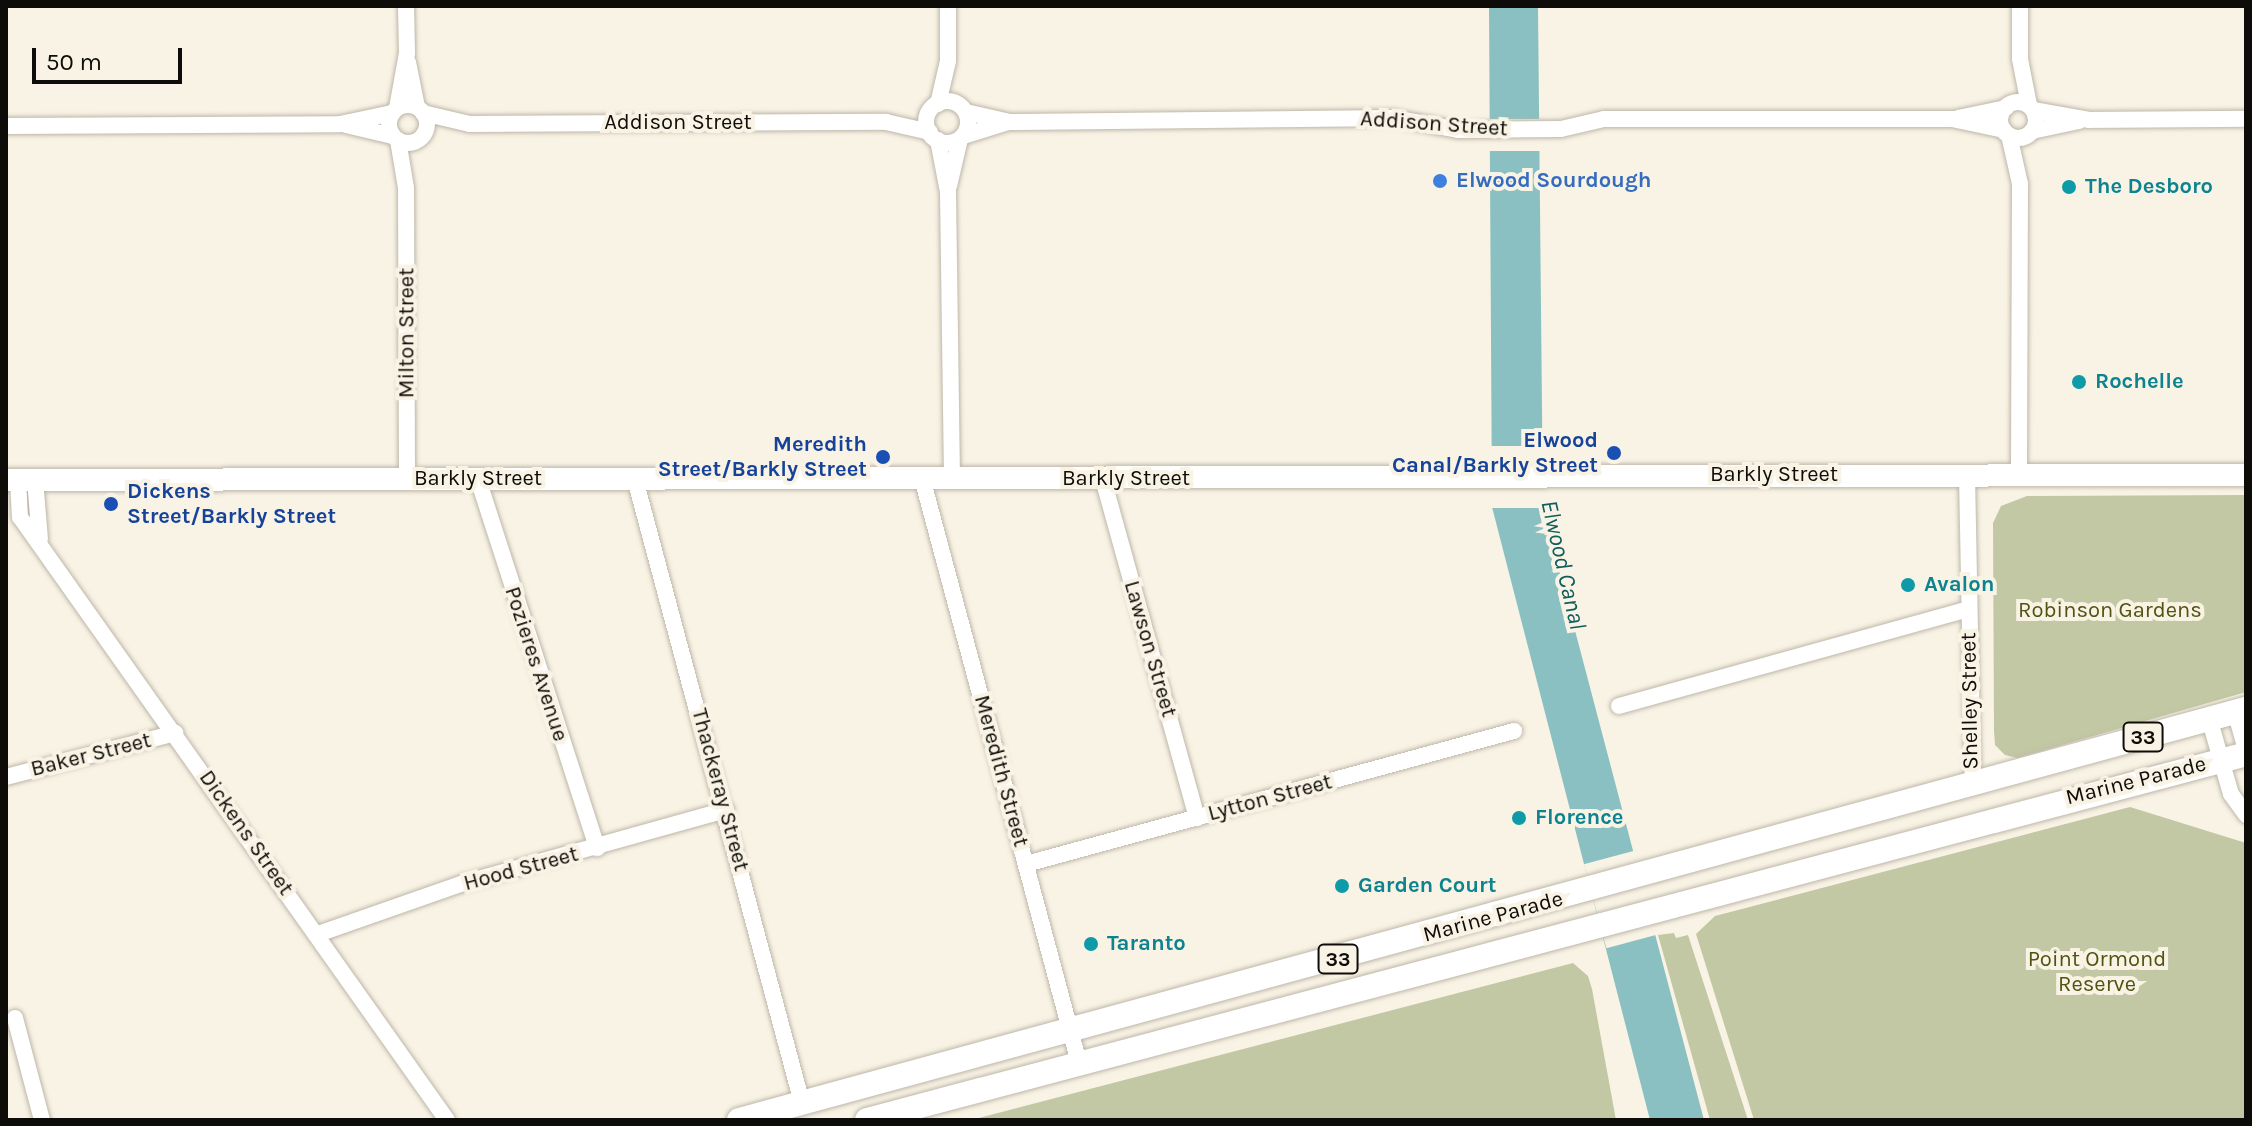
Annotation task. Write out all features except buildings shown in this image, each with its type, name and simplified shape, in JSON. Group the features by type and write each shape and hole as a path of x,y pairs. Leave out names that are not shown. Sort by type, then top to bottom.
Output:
{"main road":[{"name":"Barkly Street","path":"19,480 2246,475"},
{"name":"Marine Parade","path":"739,1120 1647,875 2240,710"},
{"name":"Marine Parade","path":"867,1120 1656,907 2222,768 2246,752"}],"street":[{"path":"406,6 407,53 420,110"},
{"path":"948,6 948,61 934,108 934,136 948,192 952,478"},
{"path":"2019,474 2020,184 2031,132 2031,108 2020,59 2020,6"},
{"path":"6,126 340,124 395,110 407,53"},
{"path":"2020,59 2001,119 2020,184"},
{"path":"948,61 962,108 961,137 948,192"},
{"name":"Addison Street","path":"886,122 934,136 961,137 1010,122 1394,118 1474,130 1543,130 1604,119 1952,119 2007,106 2031,108"},
{"name":"Addison Street","path":"396,138 420,138 470,124 886,122 934,108 962,108 1010,122"},
{"path":"2031,108 2089,120"},
{"name":"Addison Street","path":"395,110 420,110 470,124"},
{"name":"Milton Street","path":"395,110 396,138 406,188 407,479"},
{"name":"Milton Street","path":"406,188 420,138 420,110"},
{"name":"Addison Street","path":"1952,119 2007,133 2031,132"},
{"path":"2031,132 2089,120 2246,119"},
{"path":"340,124 396,138"},
{"name":"Shelley Street","path":"1967,475 1973,783"},
{"name":"Meredith Street","path":"922,478 1079,1063"},
{"name":"Pozieres Avenue","path":"478,479 597,848"},
{"name":"Thackeray Street","path":"635,479 802,1103"},
{"name":"Lawson Street","path":"1103,479 1197,818"},
{"name":"Dickens Street","path":"19,480 44,547 447,1120"},
{"path":"1619,706 1968,609"},
{"path":"2240,710 2246,752"},
{"path":"2209,718 2235,805 2246,815"},
{"name":"Lytton Street","path":"1026,864 1514,731"},
{"name":"Baker Street","path":"6,777 175,733"},
{"name":"Hood Street","path":"318,934 464,883 726,810"},
{"path":"15,1018 42,1120"}],"green space":[{"name":"Robinson Gardens","path":"2246,495 2246,692 2017,758 2005,755 1995,745 1994,731 1993,523 2001,506 2027,496"},
{"name":"Point Ormond Reserve","path":"2130,807 2246,843 2246,1120 1754,1120 1696,934 1715,916"},
{"path":"1674,933 1676,938 1688,935 1748,1120 1710,1120 1658,935"},
{"path":"1573,963 1588,976 1592,989 1616,1120 971,1120"}],"water":[{"path":"1489,6 1538,6 1543,509 1704,1120 1650,1120 1492,507"}],"pier":[{"path":"1486,119 1543,119 1543,151 1486,151"},
{"path":"1487,446 1544,446 1544,508 1487,508"},
{"path":"1637,850 1660,934 1606,948 1584,864"}],"place":[{"name":"Elwood Sourdough","path":"1440,181"},
{"name":"The Desboro","path":"2069,187"},
{"name":"Rochelle","path":"2079,382"},
{"name":"Elwood Canal/Barkly Street","path":"1614,453"},
{"name":"Meredith Street/Barkly Street","path":"883,457"},
{"name":"Dickens Street/Barkly Street","path":"111,504"},
{"name":"Avalon","path":"1908,585"},
{"name":"Florence","path":"1519,818"},
{"name":"Garden Court","path":"1342,886"},
{"name":"Taranto","path":"1091,944"}],"water label":[{"name":"Elwood Canal","path":"1563,565"}]}
